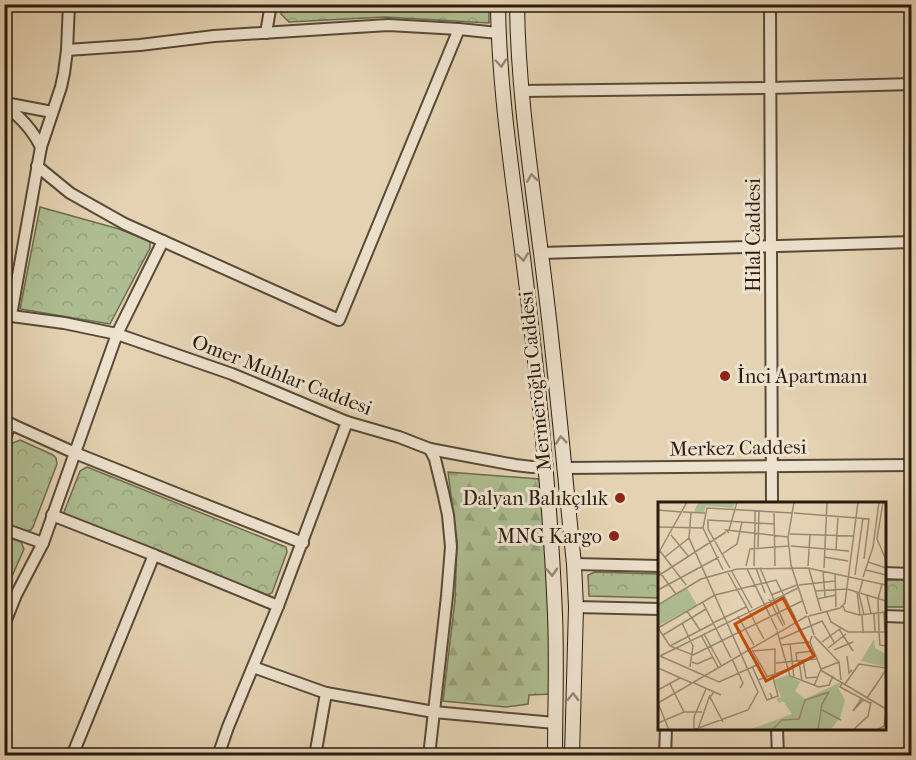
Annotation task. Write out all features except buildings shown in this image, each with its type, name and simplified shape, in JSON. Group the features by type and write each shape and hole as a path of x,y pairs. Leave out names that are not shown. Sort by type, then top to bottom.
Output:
{"main road":[{"name":"Mermeroğlu Caddesi","path":"498,4 504,101 547,466 555,615 555,756"},
{"name":"Mermeroğlu Caddesi","path":"517,4 521,92 541,253 573,564 576,607 572,756"}],"street":[{"path":"8,315 41,147 61,87 67,50 69,4"},
{"path":"266,33 271,4"},
{"name":"Hilal Caddesi","path":"770,4 772,502"},
{"path":"67,50 140,45 214,36 388,25 498,33"},
{"path":"37,166 70,193 125,224 339,320 459,29"},
{"path":"521,92 912,84"},
{"path":"4,104 52,112"},
{"path":"4,104 28,126 41,147"},
{"path":"4,625 16,595 43,543 117,334 163,241"},
{"path":"541,253 912,242"},
{"name":"Omer Muhlar Caddesi","path":"8,315 117,334 232,374 347,422 399,437 430,449 515,465 547,466"},
{"path":"4,439 8,422 75,453 303,543"},
{"path":"218,756 279,606 347,422"},
{"path":"429,756 451,547 443,492 435,459 430,449"},
{"name":"Merkez Caddesi","path":"564,468 912,465"},
{"path":"52,515 279,606"},
{"path":"4,529 43,543"},
{"path":"72,756 154,555"},
{"path":"573,564 658,566"},
{"path":"886,573 912,574"},
{"path":"4,592 16,595"},
{"path":"576,607 658,609"},
{"path":"886,616 912,617"},
{"path":"253,667 326,693 434,712 555,723"},
{"path":"315,756 326,693"},
{"path":"665,756 666,730"},
{"path":"777,730 778,756"}],"green space":[{"path":"282,5 489,5 489,23 385,17 289,22 281,14"},
{"path":"40,207 119,229 150,241 150,248 110,324 20,309"},
{"path":"20,440 53,455 57,464 33,527 25,531 5,523 5,454 8,445"},
{"path":"87,467 286,547 287,552 272,593 267,595 67,516 64,512 80,471"},
{"path":"448,472 539,479 545,532 551,694 529,695 528,704 506,707 443,701 455,600 457,542"},
{"path":"4,536 21,542 24,549 9,583 5,582"},
{"path":"595,572 658,574 658,598 589,596 588,575"},
{"path":"886,580 911,580 911,607 886,607"}],"place":[{"name":"İnci Apartmanı","path":"725,376"},
{"name":"Dalyan Balıkçılık","path":"620,498"},
{"name":"MNG Kargo","path":"614,536"}]}
